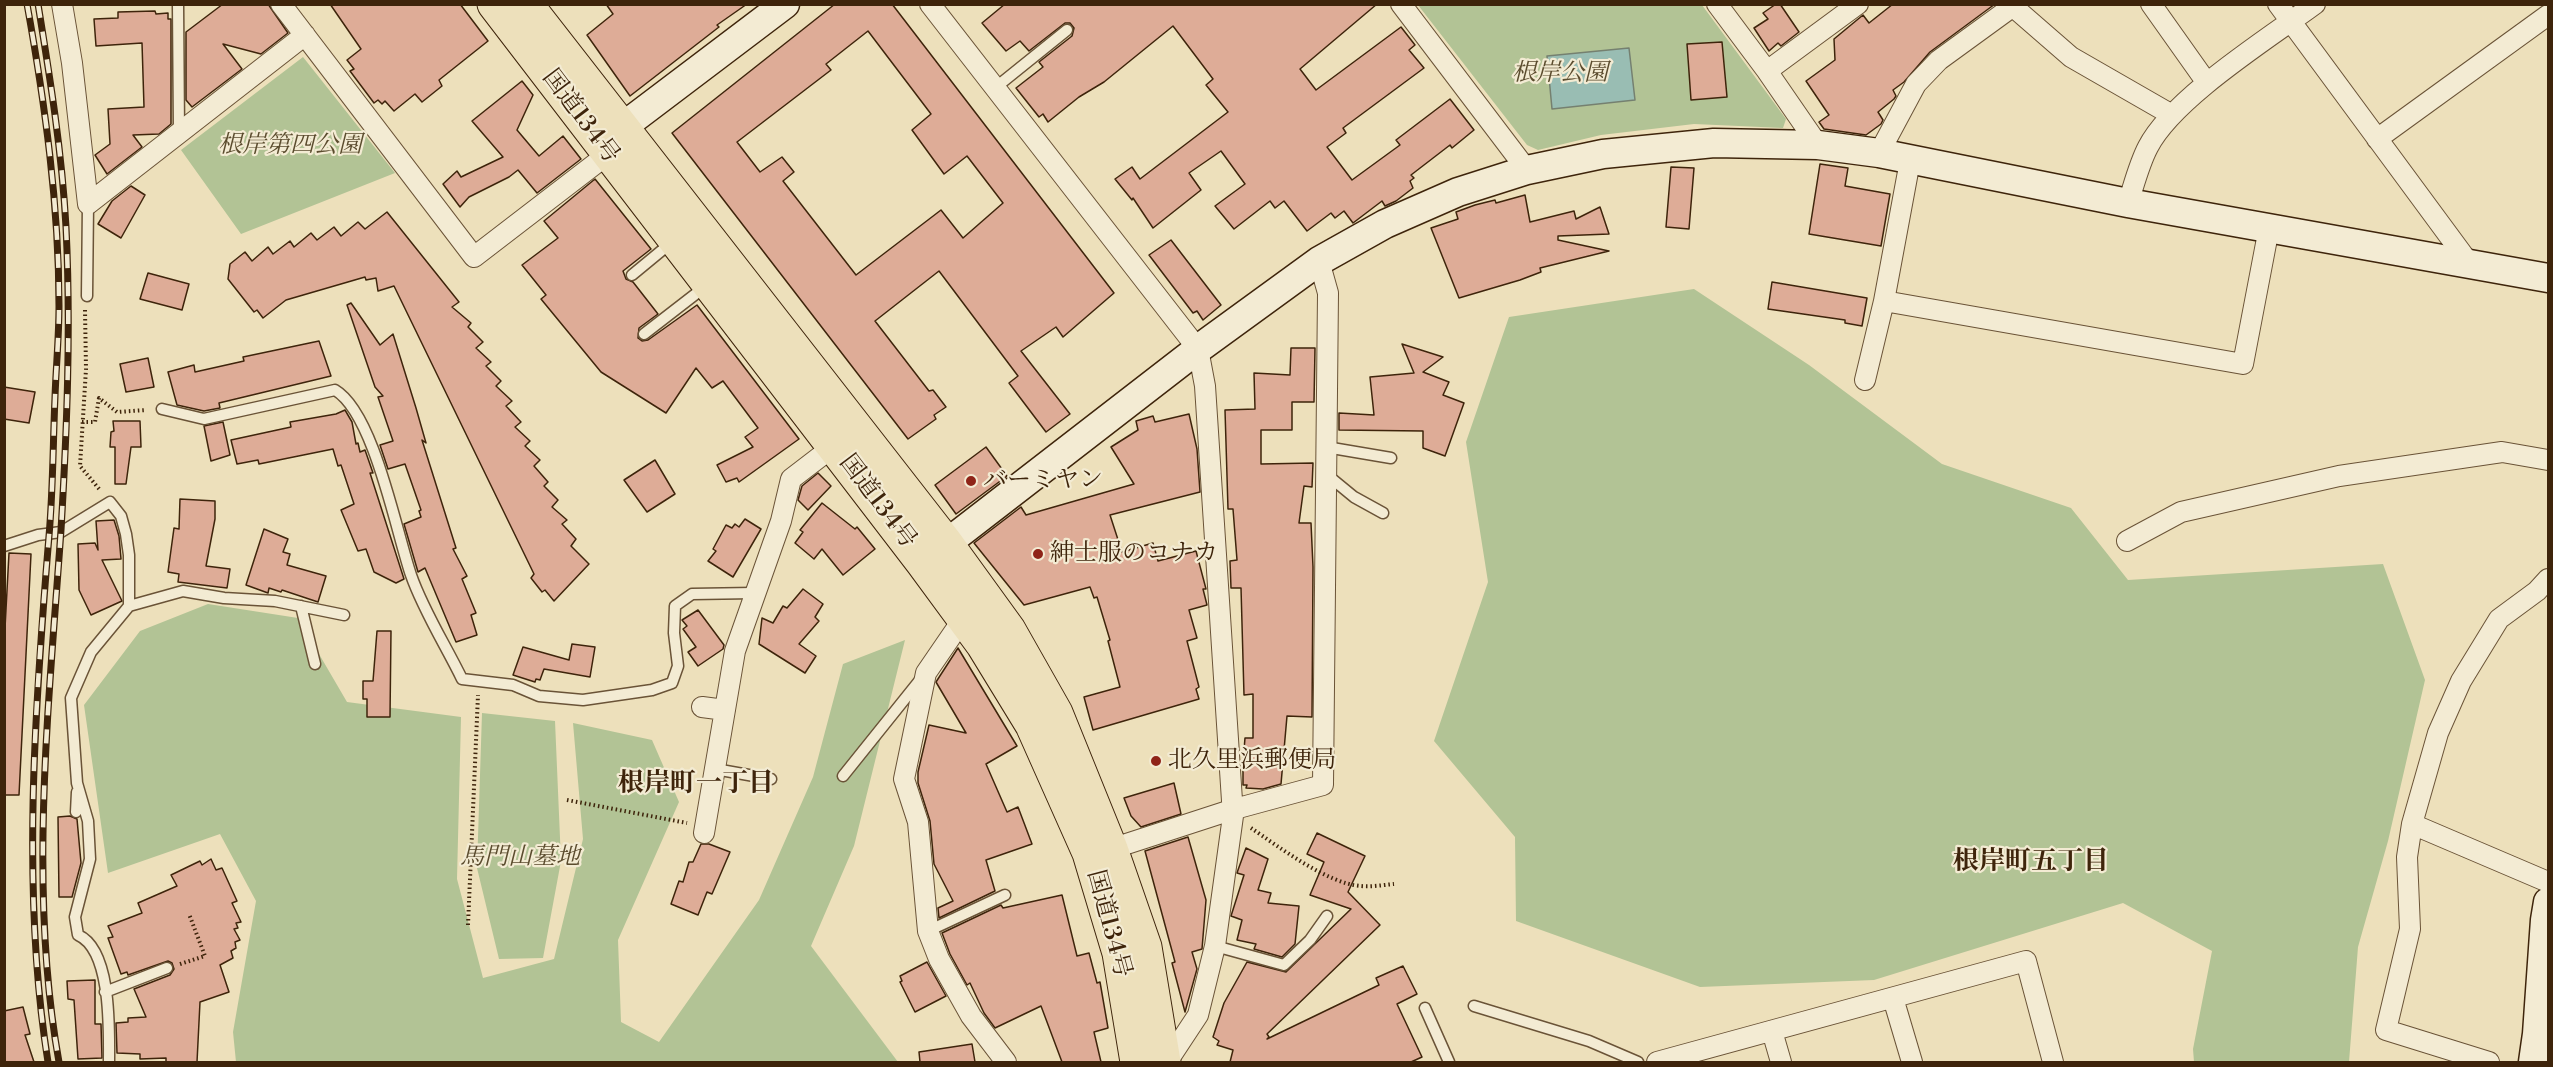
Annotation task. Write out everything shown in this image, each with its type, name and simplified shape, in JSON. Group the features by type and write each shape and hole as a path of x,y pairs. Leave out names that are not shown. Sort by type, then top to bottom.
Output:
{"highway":[{"name":"国道134号","path":"494,4 610,142 934,553 963,619 983,645 1032,725 1089,853 1119,953 1137,1062"},
{"name":"国道134号","path":"526,4 610,142 675,240 708,284 834,446 1009,630 1056,713 1111,849 1145,947 1166,1062"}],"street":[{"path":"62,4 74,85 87,204"},
{"path":"281,4 474,257 610,142 785,4"},
{"path":"930,4 1197,349 1205,386 1232,813 1215,946 1198,1015 1166,1062"},
{"path":"1401,4 1527,170"},
{"path":"1717,4 1818,145"},
{"path":"1767,71 1858,4"},
{"path":"2151,4 2207,83"},
{"path":"2278,4 2469,263"},
{"path":"2128,203 2148,146 2172,115 2207,83 2315,4"},
{"path":"1879,153 1916,84 1938,60 2013,5 2071,57 2172,115"},
{"path":"2377,139 2548,15"},
{"path":"87,204 305,35"},
{"path":"934,553 1197,349 1319,261 1385,224 1458,192 1527,170 1603,154 1714,143 1818,145 1879,153 2128,203 2548,278"},
{"path":"1865,380 1884,301 1910,161"},
{"path":"1884,301 2243,364 2269,228"},
{"path":"1111,849 1323,784 1328,293 1319,261"},
{"path":"705,830 735,651 754,593 782,521 791,480 834,446"},
{"path":"2127,541 2181,512 2339,476 2502,452 2548,460"},
{"path":"2489,1062 2386,1030 2410,928 2407,857 2412,824 2438,733 2461,681 2499,619 2537,591 2548,579"},
{"path":"963,619 926,673 904,779 918,822 928,931 939,959 971,1016 1006,1062"},
{"path":"702,707 725,710"},
{"path":"2412,824 2548,882"},
{"path":"2533,1062 2548,902"},
{"path":"1658,1062 2026,961 2053,1062"},
{"path":"1893,998 1912,1062"},
{"path":"1772,1031 1782,1062"}],"lane":[{"path":"178,4 179,132"},
{"path":"995,88 1067,30"},
{"path":"87,204 87,296"},
{"path":"633,275 675,240"},
{"path":"644,334 708,284"},
{"path":"162,409 204,419 335,390 342,394 358,414 386,488 412,577 462,679 513,685 539,696 582,700 651,690 672,683 678,666 674,633 675,606 692,594 754,593"},
{"path":"1326,447 1391,458"},
{"path":"1326,474 1354,497 1383,513"},
{"path":"4,546 38,535 61,532 110,502 121,516 126,534 129,555 129,606"},
{"path":"109,1062 109,1028 105,992 96,953 84,938 78,936 75,917 90,860 88,821 78,783 71,720 71,698 91,652 129,606 183,591 224,598 274,601 344,615"},
{"path":"301,606 315,664"},
{"path":"843,776 926,673"},
{"path":"715,769 771,779"},
{"path":"75,812 78,783"},
{"path":"928,931 1005,895"},
{"path":"1215,946 1284,965 1310,940 1327,916"},
{"path":"105,992 167,968"},
{"path":"1474,1006 1589,1041 1638,1062"},
{"path":"1425,1008 1449,1062"}],"path":[{"path":"87,296 86,369 80,466 110,502"},
{"path":"82,422 95,422 99,398 117,412 162,409"},
{"path":"468,925 479,681"},
{"path":"567,800 705,830"},
{"path":"1232,813 1305,864 1346,883 1361,886 1394,884"},
{"path":"167,968 205,956 189,914"}],"green space":[{"name":"根岸公園","path":"1418,5 1702,5 1786,119 1783,128 1694,124 1601,135 1538,150 1527,145"},
{"name":"根岸第四公園","path":"303,57 395,173 241,234 181,150"},
{"path":"1694,289 1809,365 1942,464 2071,508 2128,580 2383,564 2425,680 2388,841 2358,947 2349,1062 2194,1062 2193,1049 2212,951 2123,903 1874,980 1700,987 1516,921 1515,837 1434,741 1488,582 1466,442 1509,317"},
{"path":"208,604 298,618 347,702 461,717 457,879 483,978 554,959 583,839 573,723 652,740 679,802 618,940 621,1022 659,1042 759,900 813,777 843,664 905,640 854,846 811,946 898,1062 236,1062 233,1032 256,901 220,834 108,873 84,705 140,631"},
{"name":"馬門山墓地","path":"482,713 555,721 561,861 543,958 499,959 477,868"}],"water":[{"path":"1629,48 1635,100 1552,109 1547,56"}],"building":[{"path":"223,4 268,4 288,33 261,54 223,44 242,69 192,107 186,100 186,32"},
{"path":"330,4 460,4 488,41 439,80 442,86 422,102 415,94 394,111 385,101 382,104 378,100 374,103 350,71 354,69 347,60 361,49"},
{"path":"606,4 747,4 717,25 719,27 630,96 587,35 613,14"},
{"path":"835,4 892,4 1114,293 1063,337 1056,327 1021,351 1070,414 1046,432 1009,383 1018,376 939,271 875,321 929,391 933,390 946,407 934,415 936,419 908,439 672,133","holes":["868,31 931,114 912,130 944,174 967,156 1003,203 963,238 941,210 856,275 783,181 794,172 782,157 760,172 737,142 831,70 826,64"]},
{"path":"1005,4 1377,4 1300,69 1316,90 1401,27 1415,45 1409,50 1424,68 1343,128 1346,133 1327,147 1352,180 1400,145 1396,140 1450,99 1474,130 1452,148 1450,145 1411,175 1414,178 1410,181 1413,188 1396,201 1385,206 1382,201 1353,223 1344,211 1335,218 1331,213 1307,231 1284,201 1275,208 1270,201 1234,229 1215,206 1245,184 1221,151 1189,173 1201,190 1153,228 1133,198 1132,200 1115,179 1132,167 1140,179 1228,112 1206,85 1213,79 1173,26 1104,82 1079,97 1048,122 1043,114 1039,117 1016,88 1043,67 1039,62 1072,36 1074,28 1070,23 1065,23 1029,51 1020,41 1006,51 982,23"},
{"path":"1776,4 1780,4 1799,32 1781,46 1778,43 1769,51 1754,28 1768,19 1763,13"},
{"path":"1893,4 1995,4 1930,52 1904,82 1893,90 1896,96 1894,99 1878,112 1883,120 1881,124 1866,135 1824,129 1819,122 1829,115 1806,81 1835,60 1834,39 1863,15 1869,23"},
{"path":"155,11 156,14 168,13 168,19 171,19 171,124 159,134 133,135 142,147 107,174 95,155 110,144 108,109 144,107 142,43 96,46 94,19 118,18 118,12"},
{"path":"1722,42 1727,97 1691,100 1687,44"},
{"path":"522,81 533,95 517,130 539,156 563,136 581,159 537,193 518,170 469,197 460,207 443,184 457,171 461,177 503,157 472,121"},
{"path":"1820,164 1848,168 1845,186 1890,194 1881,246 1809,234"},
{"path":"1671,167 1694,168 1689,229 1666,227"},
{"path":"595,179 651,249 623,271 626,279 633,282 658,314 639,328 638,338 642,341 648,340 697,305 799,439 739,482 737,478 726,482 717,465 753,447 745,437 758,428 723,381 712,388 696,368 666,413 601,372 541,299 546,295 522,265 558,238 544,221"},
{"path":"131,186 145,195 121,238 98,224 112,201"},
{"path":"1525,195 1530,222 1574,211 1576,219 1600,207 1609,234 1558,236 1558,240 1609,251 1540,268 1541,272 1520,280 1459,298 1431,228 1458,219 1456,212 1475,205 1495,200 1496,203"},
{"path":"387,212 459,302 452,307 471,323 468,327 483,342 476,348 491,362 486,366 501,381 496,386 512,401 506,406 521,422 515,427 530,441 525,446 540,460 534,466 548,482 544,486 558,500 552,507 567,520 562,524 576,539 571,546 589,564 554,601 545,590 542,592 531,578 534,574 394,286 378,291 376,278 366,280 365,277 286,300 263,318 257,310 254,312 228,279 230,264 245,252 252,261 268,247 273,254 290,241 294,247 311,233 317,240 334,227 341,236 358,222 365,229"},
{"path":"1171,240 1221,305 1203,320 1197,311 1193,313 1149,255"},
{"path":"148,273 189,284 182,310 140,299"},
{"path":"1772,282 1867,298 1862,326 1845,323 1845,320 1768,309"},
{"path":"351,303 380,345 393,334 426,443 422,440 456,548 453,549 467,576 462,579 476,613 471,615 477,635 456,642 425,568 418,572 404,524 421,517 419,511 421,510 405,464 388,469 380,445 393,441 378,397 383,396 375,387 347,305"},
{"path":"319,341 331,376 219,403 220,408 204,411 177,405 168,372 194,365 195,372 244,361 243,357"},
{"path":"1402,344 1443,357 1423,372 1449,382 1443,395 1464,403 1445,456 1423,448 1423,431 1339,430 1339,413 1374,415 1370,377 1414,373"},
{"path":"1291,348 1315,348 1314,402 1292,402 1292,430 1261,430 1261,464 1313,463 1312,487 1304,486 1299,523 1311,523 1312,717 1287,716 1281,784 1263,789 1246,788 1247,785 1243,785 1243,762 1245,738 1253,738 1253,694 1244,695 1241,588 1231,588 1230,561 1237,560 1233,509 1228,509 1225,410 1255,409 1254,373 1290,375"},
{"path":"148,358 154,387 126,392 120,364"},
{"path":"4,387 35,392 29,423 4,419"},
{"path":"345,410 352,422 356,444 358,443 360,452 365,450 373,473 370,473 404,579 396,583 374,572 366,549 358,551 341,510 354,504 333,449 259,464 258,460 237,464 231,440 291,427 290,422 336,414"},
{"path":"1189,414 1197,449 1200,492 1110,515 1122,552 1153,543 1158,561 1196,551 1206,589 1203,589 1207,605 1189,610 1197,638 1187,641 1199,687 1196,689 1199,699 1093,730 1084,697 1120,687 1108,641 1110,640 1097,597 1094,598 1090,587 1024,605 974,543 1021,507 1026,515 1134,484 1111,447 1138,430 1136,421 1153,416 1155,422"},
{"path":"113,421 140,421 141,447 131,447 126,484 115,484 115,447 110,447 111,432 114,431"},
{"path":"223,422 230,455 211,461 204,426"},
{"path":"986,447 1007,476 956,514 935,485"},
{"path":"655,460 675,494 647,512 624,480"},
{"path":"818,473 831,486 808,510 798,500 802,486"},
{"path":"180,499 215,501 215,519 206,566 230,569 227,588 178,582 179,574 168,572 174,528 179,529"},
{"path":"822,503 855,529 857,527 875,549 843,575 822,549 814,559 795,543 803,532 800,530"},
{"path":"745,519 761,529 733,577 708,561 716,551 713,549 726,525 732,528 735,524 739,527"},
{"path":"114,520 119,536 121,559 102,560 122,601 91,615 79,590 78,544 95,543 98,550 96,521"},
{"path":"264,529 288,539 283,552 290,554 287,565 326,576 318,602 282,590 281,592 269,588 268,593 246,585"},
{"path":"9,553 31,554 19,795 4,795 4,647"},
{"path":"803,589 823,604 815,617 819,621 799,644 816,656 805,673 759,644 762,618 773,623 783,606 787,608"},
{"path":"698,610 724,645 723,649 698,666 688,652 696,647 683,629 687,626 682,620"},
{"path":"377,631 391,631 390,717 367,717 367,699 363,699 363,681 373,681"},
{"path":"572,644 595,647 590,677 544,669 540,680 536,679 535,682 513,675 523,647 569,660"},
{"path":"958,648 1017,746 986,764 1007,812 1018,807 1032,844 986,860 995,891 939,918 938,908 953,901 934,864 930,821 918,783 918,772 929,725 966,733 936,682"},
{"path":"1174,783 1181,814 1141,827 1131,816 1124,798"},
{"path":"70,816 77,819 81,863 72,897 59,897 58,817"},
{"path":"1317,833 1365,856 1348,892 1380,925 1267,1034 1269,1037 1267,1039 1379,985 1376,978 1403,966 1417,994 1397,1004 1422,1057 1411,1062 1230,1062 1233,1050 1217,1045 1219,1041 1213,1037 1224,1003 1247,962 1286,972 1351,909 1310,895 1324,862 1307,854"},
{"path":"1188,837 1206,900 1202,949 1192,952 1197,969 1185,1012 1172,963 1175,962 1145,851"},
{"path":"701,844 709,844 730,852 712,894 707,892 698,915 671,904 679,881 683,882 689,862 693,862"},
{"path":"1246,848 1268,859 1258,890 1271,893 1268,903 1299,906 1295,944 1282,957 1254,949 1256,944 1237,940 1242,920 1231,916 1244,875 1237,873"},
{"path":"211,859 216,870 222,868 237,901 232,903 241,922 236,923 238,928 234,929 240,940 235,942 236,948 231,951 233,958 220,965 229,992 200,1002 197,1062 166,1062 166,1058 140,1059 140,1054 117,1053 116,1023 128,1022 128,1018 146,1017 134,989 170,975 174,969 172,963 168,961 128,975 127,972 121,974 108,938 113,937 108,926 142,913 138,903 177,886 171,875 200,861 202,865"},
{"path":"1062,895 1077,956 1089,953 1097,983 1100,982 1108,1028 1094,1032 1101,1062 1062,1062 1041,1006 995,1028 984,1013 970,983 967,985 950,954 942,933 1001,905 1003,908"},
{"path":"927,962 946,996 915,1012 900,982 902,981 900,976"},
{"path":"95,980 95,1024 101,1024 102,1058 78,1059 74,1000 68,999 67,981"},
{"path":"23,1007 30,1034 25,1035 34,1062 4,1062 4,1011"},
{"path":"972,1044 975,1062 920,1062 919,1052"}],"railway":[{"path":"27,4 40,79 54,192 59,318 51,501 39,666 33,800 35,933 48,1062"},
{"path":"38,4 59,143 67,265 68,378 65,454 47,729 43,864 50,997 59,1062"}],"place":[{"name":"バーミヤン","path":"971,481"},
{"name":"紳士服のコナカ","path":"1038,554"},
{"name":"北久里浜郵便局","path":"1156,761"}],"district":[{"name":"根岸町一丁目","path":"696,785"},
{"name":"根岸町五丁目","path":"2031,863"}]}
